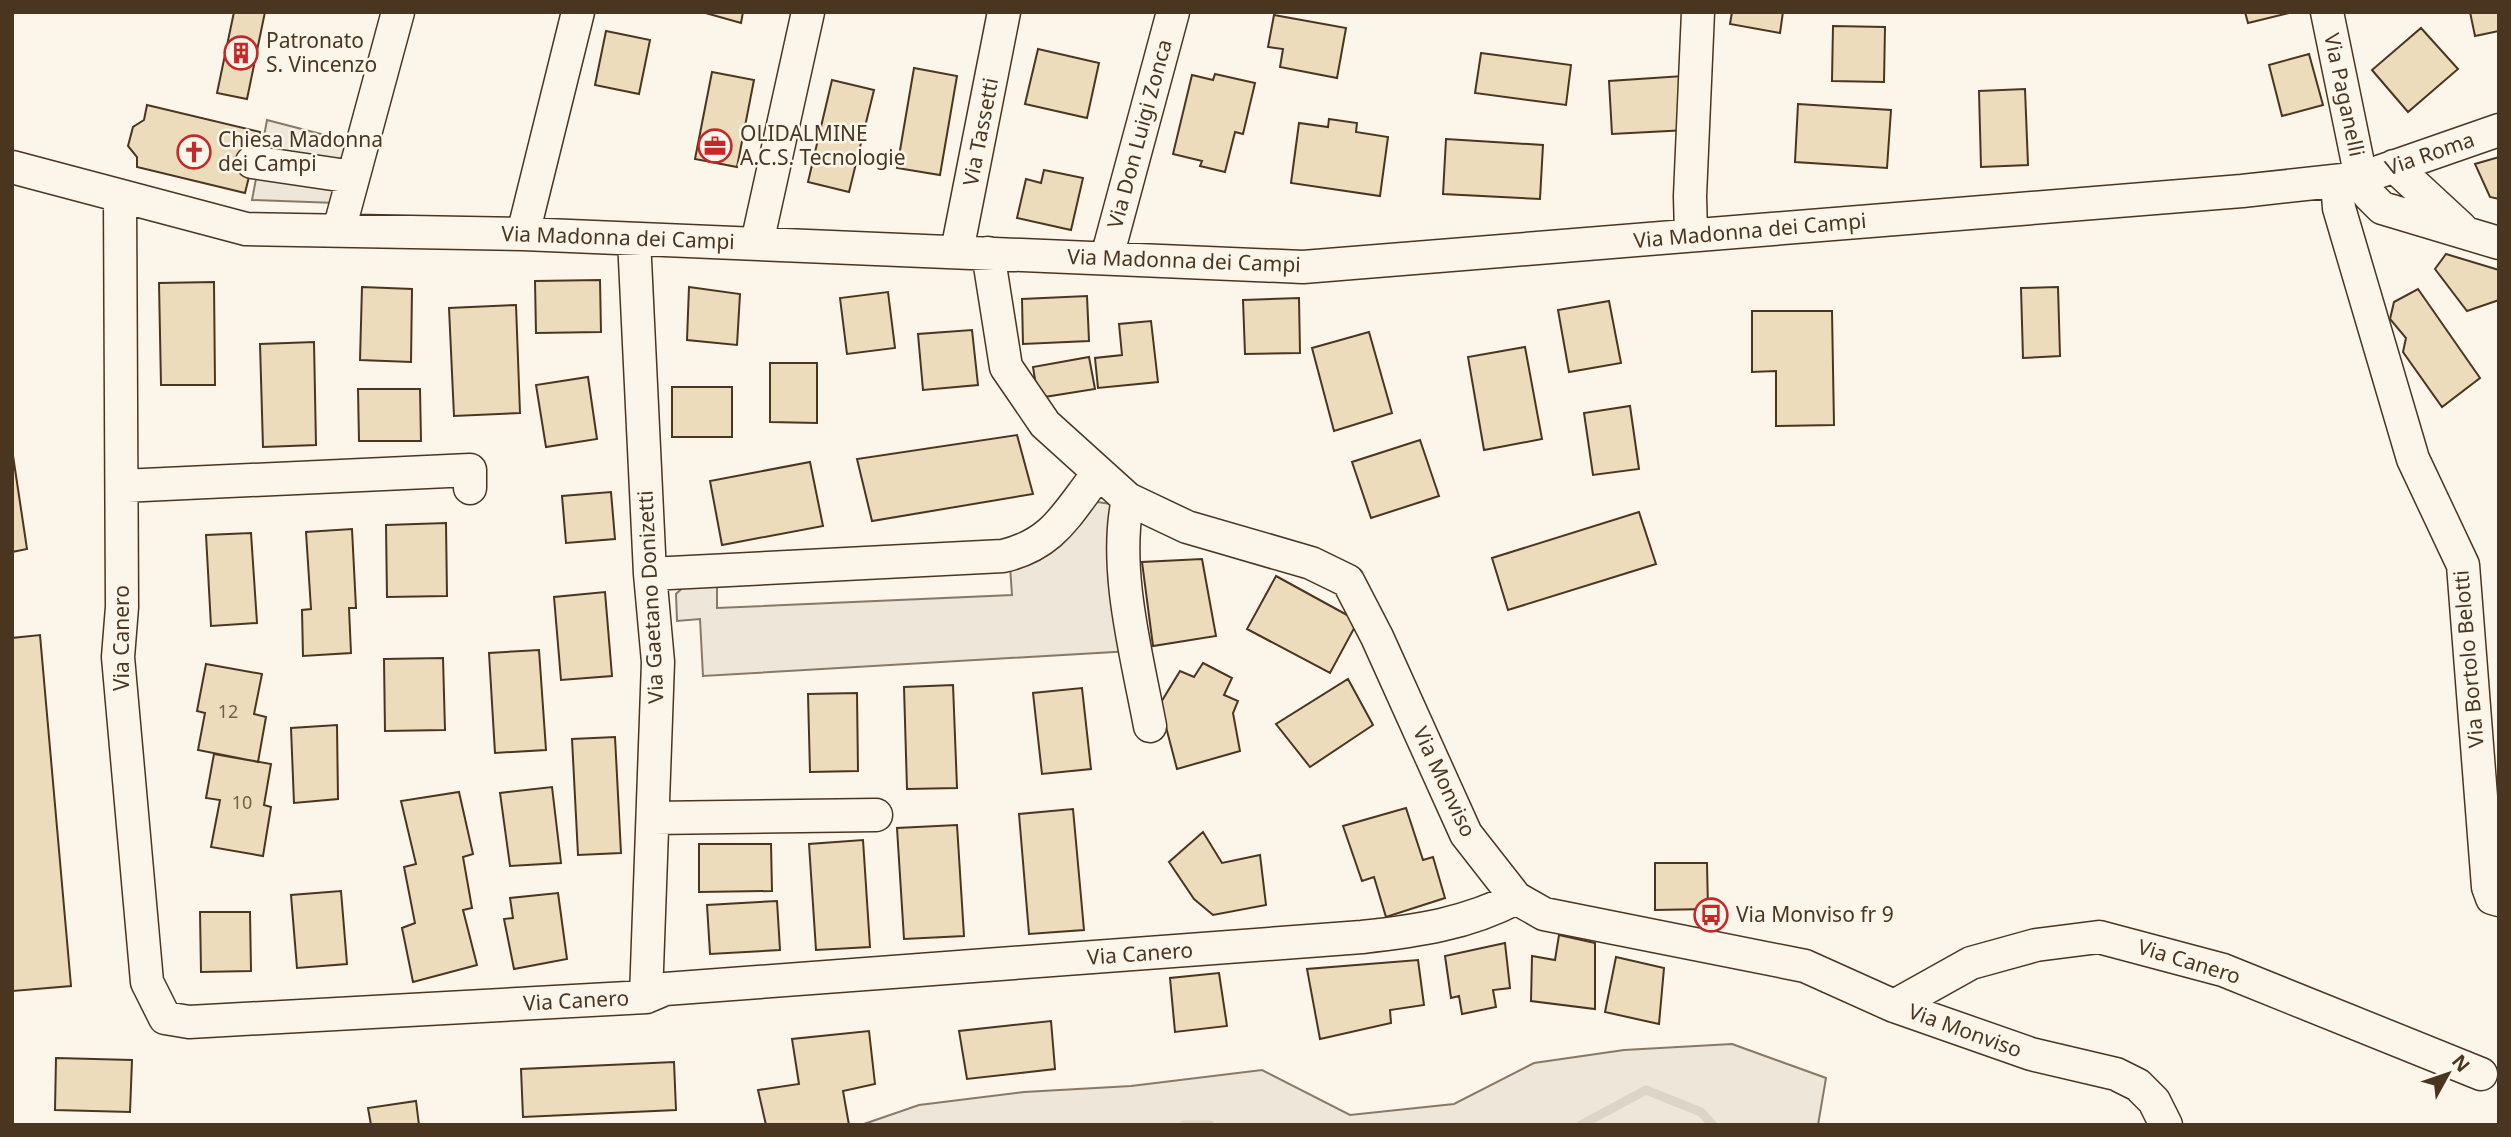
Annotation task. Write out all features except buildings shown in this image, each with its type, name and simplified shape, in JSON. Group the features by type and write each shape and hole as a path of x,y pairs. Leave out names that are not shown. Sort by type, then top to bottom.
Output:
{"street":[{"path":"338,230 398,12"},
{"path":"523,234 578,12"},
{"path":"757,243 808,12"},
{"name":"Via Tassetti","path":"972,252 1004,12"},
{"name":"Via Don Luigi Zonca","path":"1107,257 1173,12"},
{"path":"1691,235 1689,196 1698,12"},
{"name":"Via Paganelli","path":"2327,12 2349,180"},
{"name":"Via Roma","path":"2349,180 2499,130"},
{"path":"252,162 353,177"},
{"path":"2394,166 2467,234"},
{"name":"Via Madonna dei Campi","path":"12,167 246,229 523,234 1303,267 2349,180"},
{"path":"2349,180 2382,208 2499,243"},
{"name":"Via Bortolo Belotti","path":"2349,180 2339,208 2413,459 2463,565 2488,887 2492,898 2499,901"},
{"name":"Via Canero","path":"120,197 122,607 118,657 147,982 165,1018 189,1022 646,997 665,989 1431,930 1493,910 1516,898"},
{"name":"Via Gaetano Donizetti","path":"634,239 650,575 658,662 646,997"},
{"name":"Via Monviso","path":"972,252 1006,367 1045,424 1097,475 1128,499 1187,527 1311,563 1348,581 1377,637 1466,834 1516,898 1544,914 1805,966 1894,1006 2031,1054 2116,1074 2138,1085 2146,1093 2166,1125"},
{"path":"122,486 470,470 470,488"},
{"path":"650,575 1003,556 1026,551 1048,538 1097,475"},
{"path":"1128,499 1121,530 1133,632 1150,726"},
{"path":"653,818 876,815"},
{"name":"Via Canero","path":"1894,1006 1971,963 2036,945 2099,937 2223,970 2481,1074"}],"shaded area":[{"path":"267,120 348,141 336,203 252,200"},
{"path":"1090,501 1111,504 1116,517 1131,651 703,676 700,619 677,621 676,594 688,583 717,580 717,608 1012,595 1010,566 1039,559 1050,553 1066,536"},
{"path":"1732,1044 1826,1078 1818,1125 861,1125 919,1105 1024,1092 1131,1086 1262,1070 1350,1115 1454,1104 1534,1063 1624,1050"}],"waterway":[{"path":"1581,1125 1646,1090 1701,1112 1713,1125"},
{"path":"1184,1125 1210,1125"}],"place":[{"name":"Patronato S. Vincenzo","path":"241,53"},
{"name":"OLIDALMINE A.C.S. Tecnologie","path":"715,146"},
{"name":"Chiesa Madonna dei Campi","path":"194,152"},
{"name":"Via Monviso fr 9","path":"1711,915"}]}
